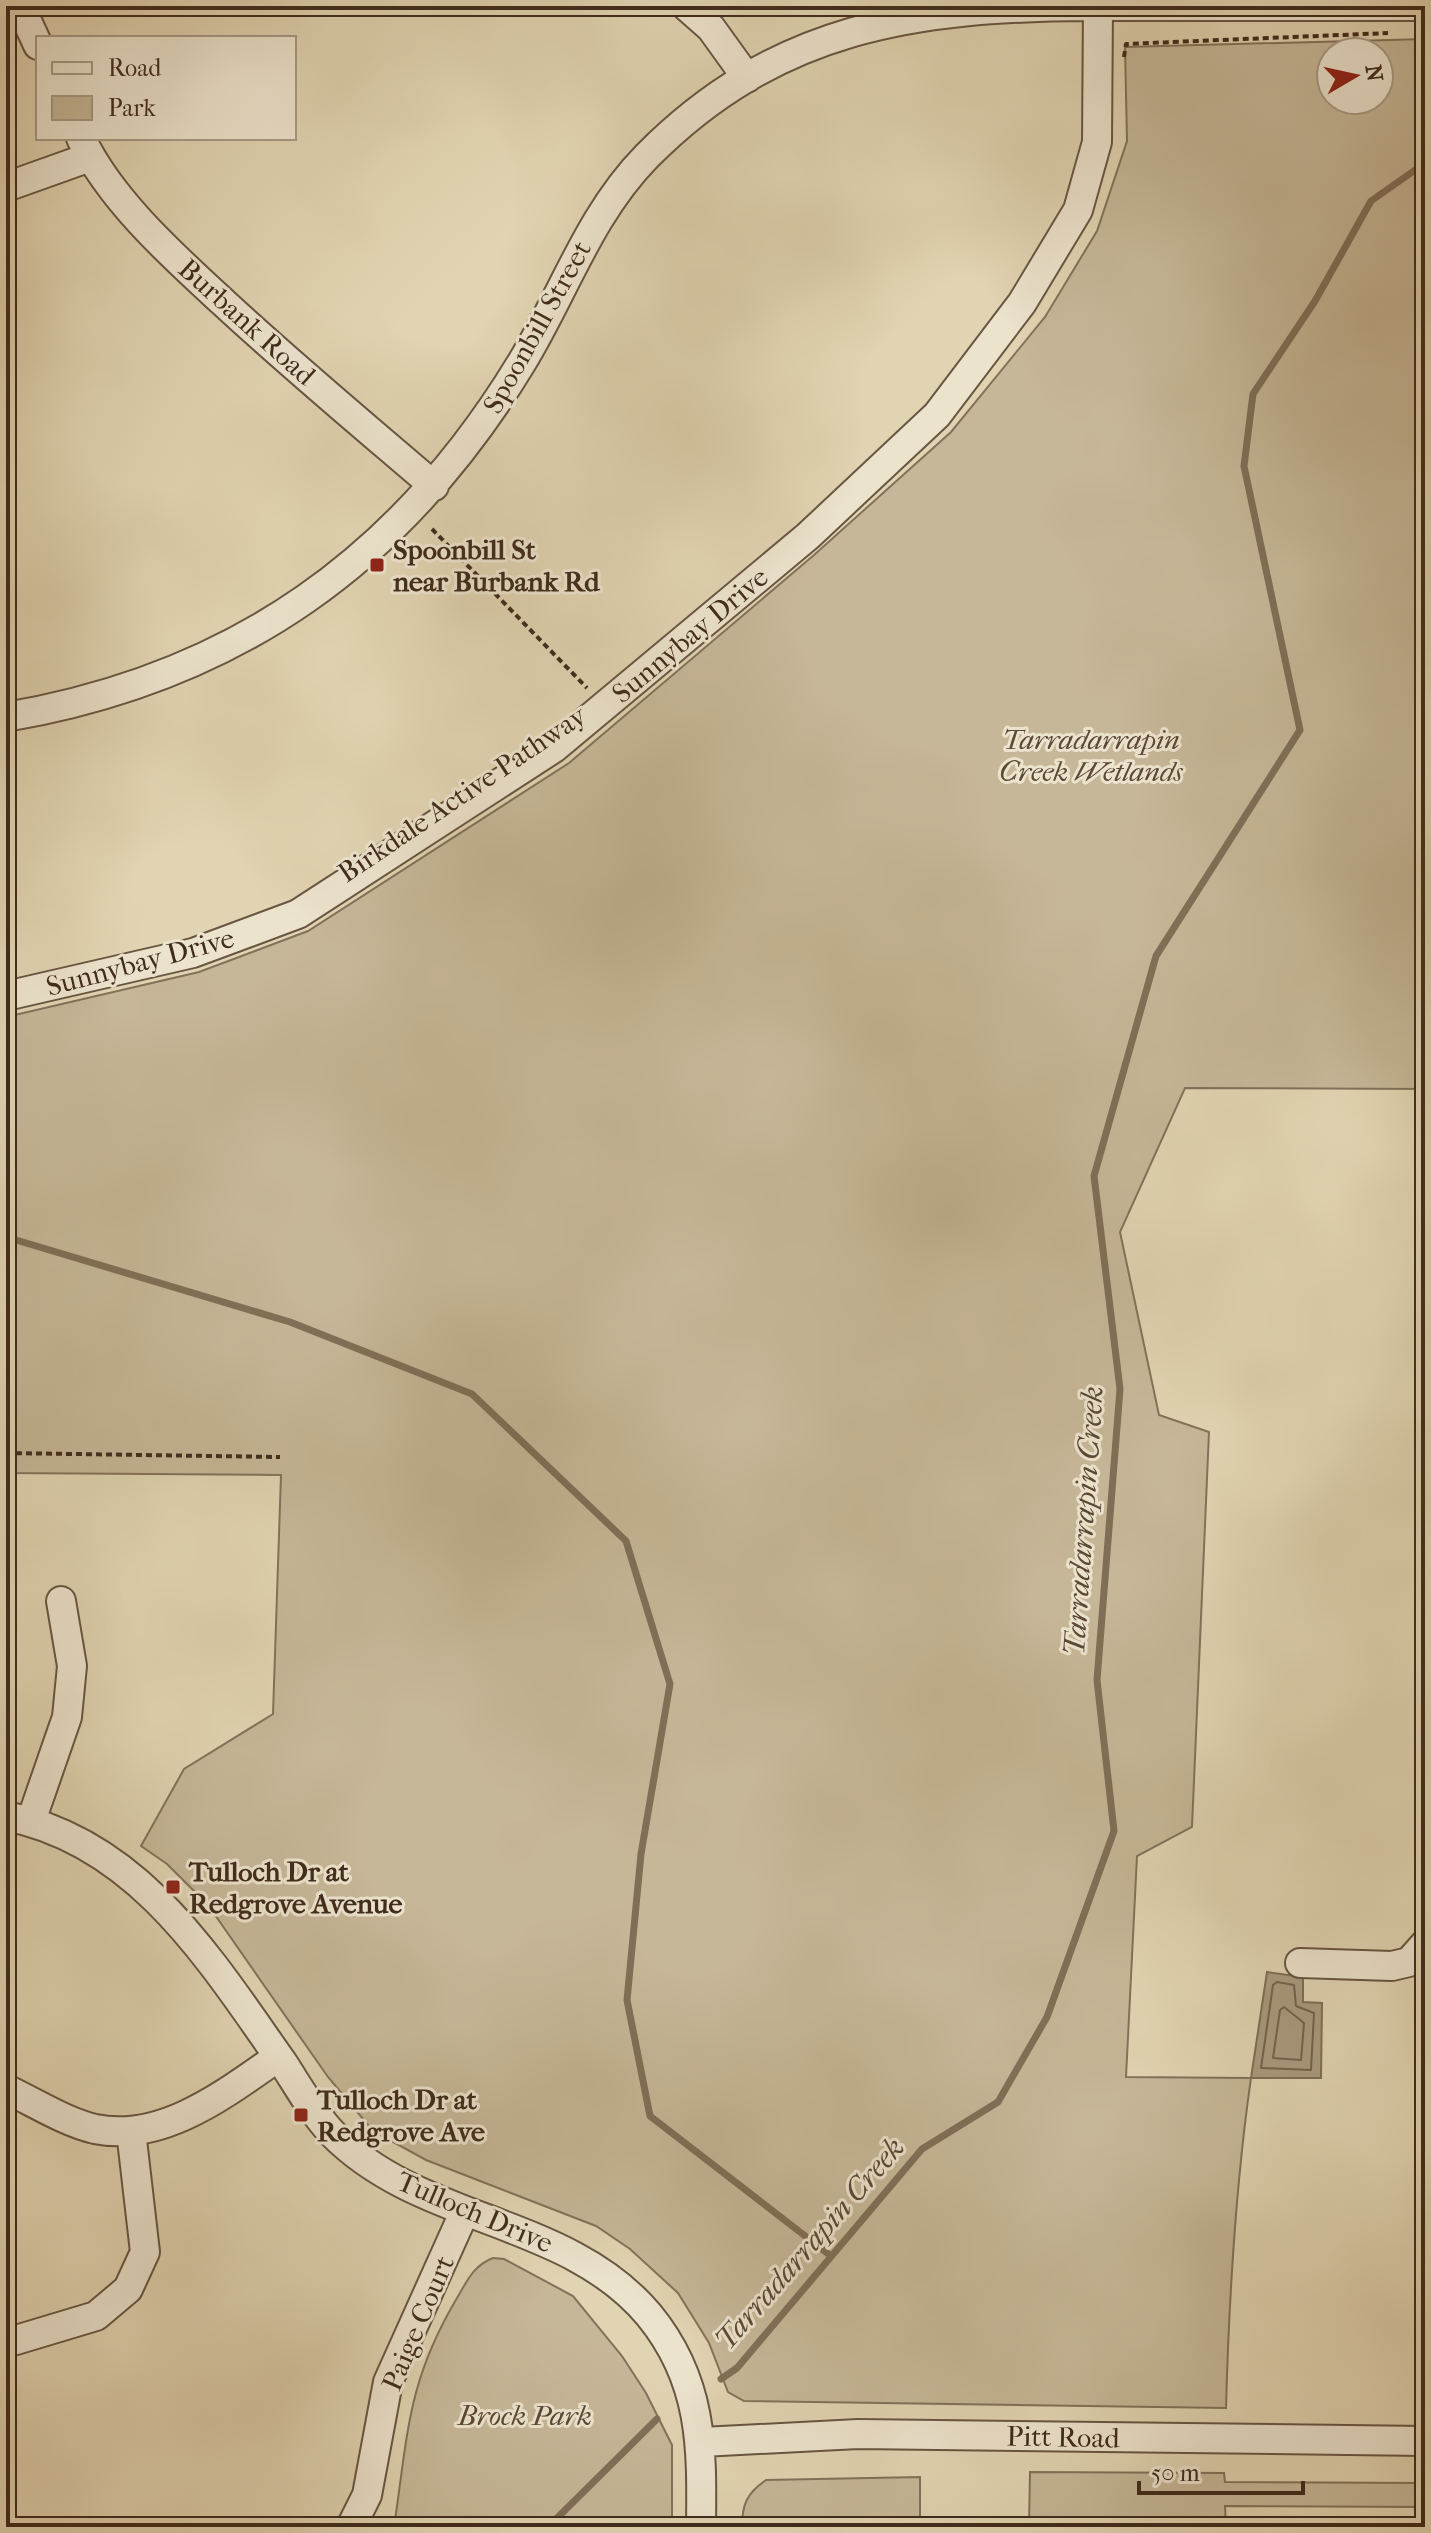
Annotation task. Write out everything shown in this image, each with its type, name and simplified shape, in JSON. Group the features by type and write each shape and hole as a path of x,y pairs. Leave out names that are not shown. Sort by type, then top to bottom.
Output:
{"street":[{"path":"20,6 36,41"},
{"path":"686,6 711,28 747,78"},
{"name":"Spoonbill Street","path":"6,717 49,709 132,686 198,662 248,636 372,549 434,486 462,452 523,361 598,218 620,187 669,136 702,108 747,78 846,31 901,18 984,8 1090,6"},
{"name":"Sunnybay Drive","path":"6,996 193,953 298,914 554,748 808,536 937,415 1022,303 1078,210 1097,142 1098,6"},
{"path":"1105,6 1417,6"},
{"path":"6,187 86,148"},
{"name":"Burbank Road","path":"86,148 162,246 283,356 434,486"},
{"path":"18,1818 67,1717 72,1666 61,1601"},
{"name":"Tulloch Drive","path":"18,1818 113,1862 177,1918 331,2132 363,2158 406,2187 464,2213 560,2247 609,2274 649,2315 677,2357 693,2400 702,2442 701,2527"},
{"path":"1300,1963 1392,1966 1409,1962 1425,1944"},
{"path":"6,2089 94,2129 131,2131 203,2108 278,2057"},
{"path":"6,2343 96,2316 128,2289 145,2252 131,2131"},
{"name":"Paige Court","path":"351,2527 367,2495 388,2382 464,2213"},
{"name":"Pitt Road","path":"702,2442 858,2434 1425,2441"}],"path":[{"path":"1124,59 1126,44 1396,33"},
{"path":"432,529 604,707"},
{"path":"6,1453 280,1457"},
{"path":"1422,2527 1425,2519"}],"green space":[{"name":"Tarradarrapin Creek Wetlands","path":"1425,39 1425,1089 1185,1088 1120,1232 1159,1415 1209,1432 1192,1827 1137,1856 1126,2077 1251,2078 1234,2243 1226,2408 744,2401 728,2392 709,2343 678,2293 630,2249 596,2226 426,2160 373,2131 328,2077 208,1905 167,1864 141,1846 184,1769 273,1714 281,1475 6,1473 6,1017 199,972 308,931 569,763 814,555 951,432 1045,317 1097,231 1127,141 1125,47 1315,42 1315,116 1395,116 1395,40"},
{"name":"Brock Park","path":"493,2258 504,2259 573,2296 622,2356 646,2393 672,2445 672,2527 394,2527 412,2409 428,2356 468,2280 476,2269"},
{"path":"1030,2472 1224,2473 1225,2482 1425,2483 1425,2507 1225,2506 1226,2527 1029,2527"},
{"path":"920,2477 920,2527 742,2527 747,2500 766,2480"}],"water":[{"path":"1267,1972 1303,1977 1303,2002 1322,2003 1321,2078 1251,2078"}],"waterway":[{"name":"Tarradarrapin Creek","path":"721,2379 737,2368 922,2149 998,2102 1047,2017 1114,1831 1097,1680 1120,1389 1094,1176 1156,956 1300,730 1244,466 1253,394 1315,301 1371,201 1425,163"},
{"path":"6,1237 290,1322 472,1394 626,1541 670,1684 641,1854 627,2000 650,2116 831,2256"},
{"name":"Tarradarrapin Creek","path":"548,2527 657,2419"}],"place":[{"name":"Spoonbill St near Burbank Rd","path":"377,565"},
{"name":"Tulloch Dr at Redgrove Avenue","path":"173,1887"},
{"name":"Tulloch Dr at Redgrove Ave","path":"301,2115"}]}
